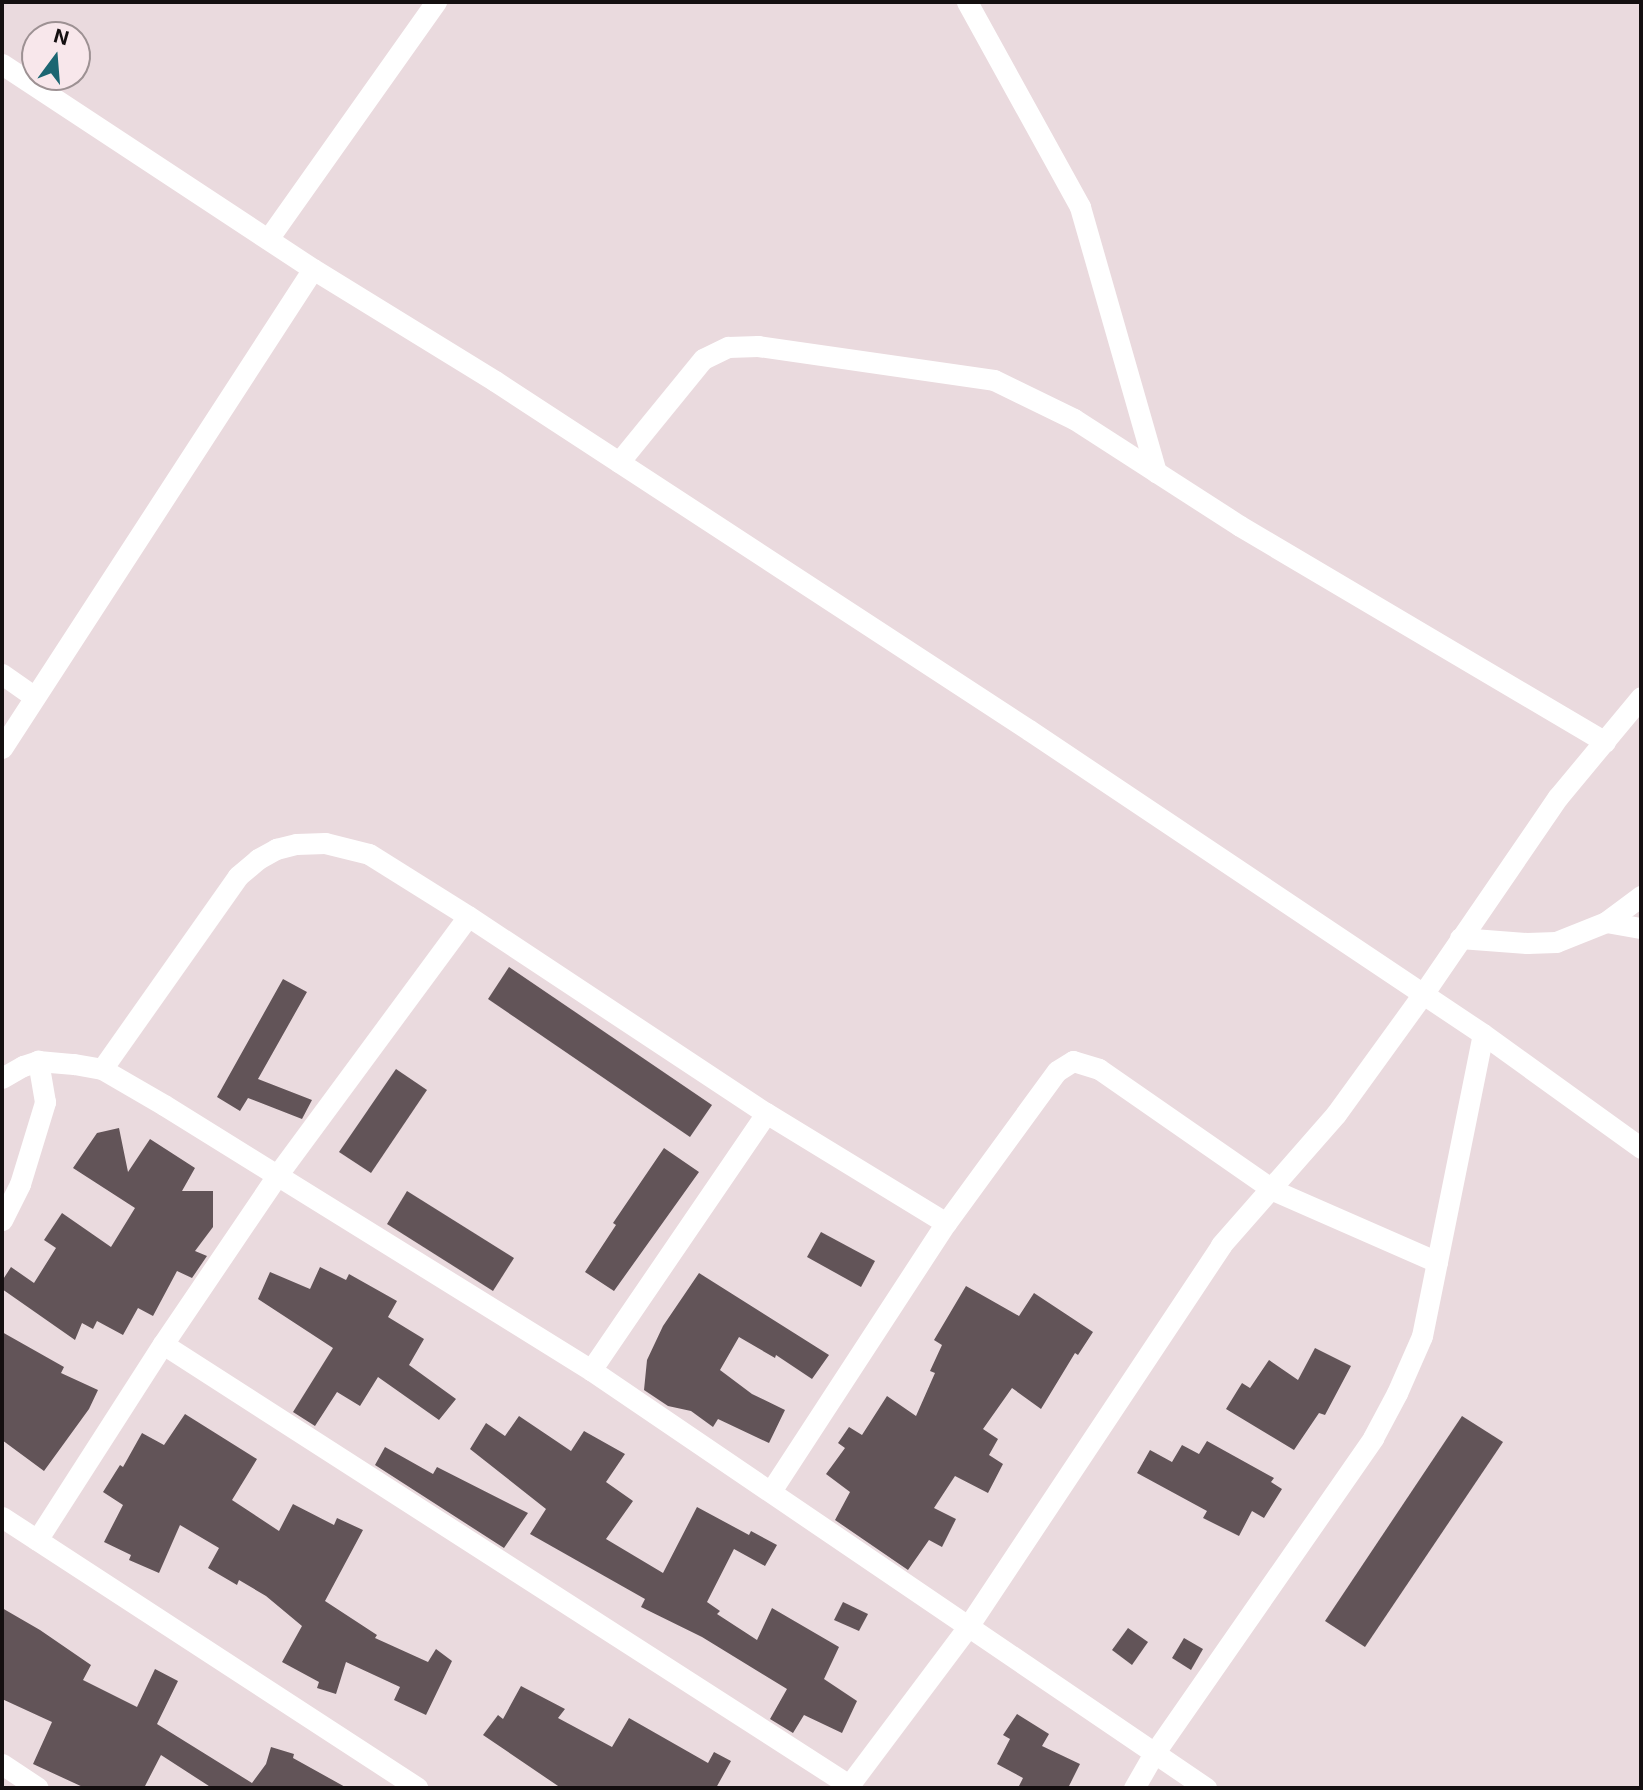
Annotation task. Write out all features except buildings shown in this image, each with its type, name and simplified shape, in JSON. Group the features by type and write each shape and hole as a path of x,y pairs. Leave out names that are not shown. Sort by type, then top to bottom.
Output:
{"street":[{"path":"268,239 436,2"},
{"path":"967,2 1080,207 1156,472"},
{"path":"2,64 313,269 619,461 1029,730 1483,1034 1641,1148"},
{"path":"2,748 33,695 63,654 313,269"},
{"path":"619,461 703,359 728,347 758,346 994,380 1074,419 1240,526 1605,742"},
{"path":"2,674 33,695"},
{"path":"163,1344 848,1787 967,1628 1222,1245 1273,1190 1335,1114 1423,994 1558,797 1641,697"},
{"path":"102,1069 239,876 258,859 276,849 296,844 325,843 369,854 468,916 766,1113 946,1223"},
{"path":"1460,938 1527,943 1556,942 1606,922 1641,896"},
{"path":"37,1540 163,1344 278,1174 468,916"},
{"path":"1606,922 1641,928"},
{"path":"1134,1788 1153,1755 1373,1438 1422,1336 1483,1034"},
{"path":"771,1491 946,1223 1057,1071 1073,1061 1099,1069 1273,1190 1437,1262"},
{"path":"2,1220 20,1184 45,1102 21,1063"},
{"path":"2,1078 21,1063 102,1069 278,1174 592,1370 1153,1755 1206,1788"},
{"path":"592,1370 766,1113"},
{"path":"2,1517 418,1788"},
{"path":"2,1764 38,1788"}]}
